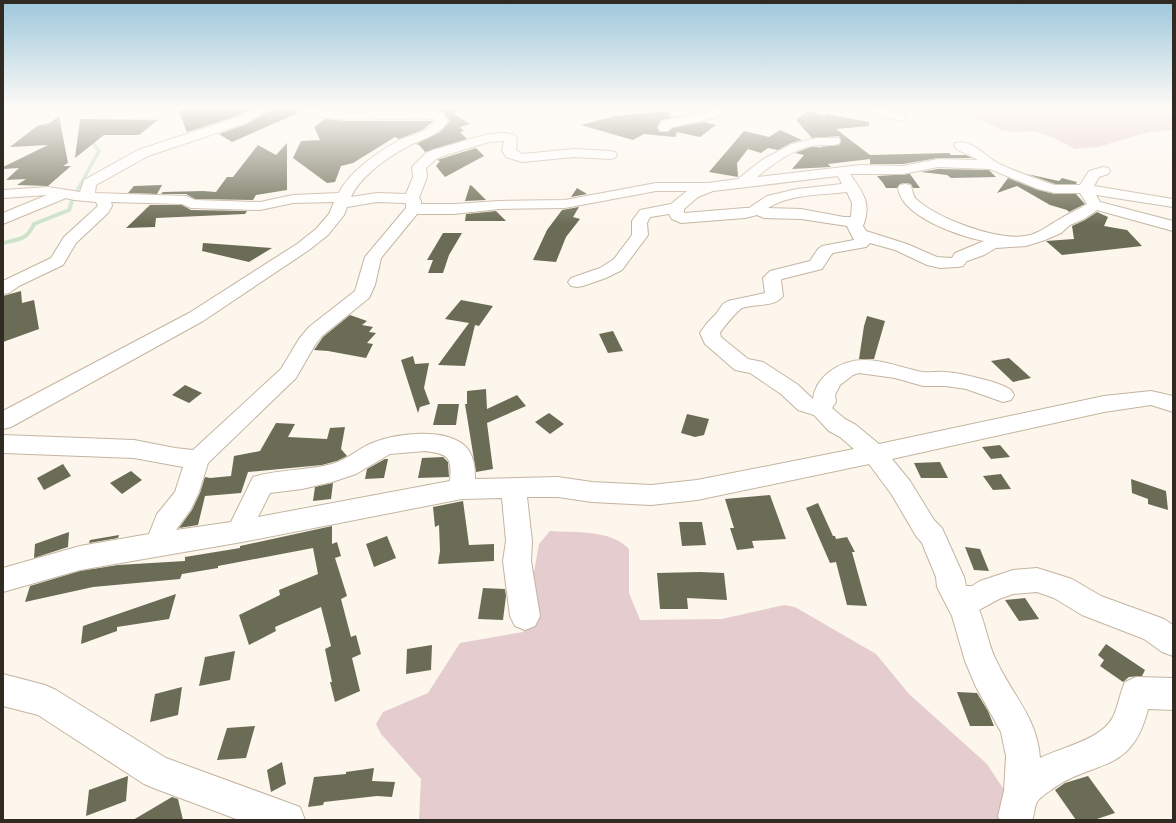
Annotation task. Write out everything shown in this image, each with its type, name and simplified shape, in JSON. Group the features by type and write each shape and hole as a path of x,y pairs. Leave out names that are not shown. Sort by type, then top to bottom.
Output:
{"street":[{"path":"3,289 13,282 57,261 70,240 103,210 106,206 94,197 89,183 143,153 160,147"},
{"path":"3,421 196,317 303,247 322,232 336,215 347,190 362,172 397,147"},
{"path":"410,147 431,156"},
{"path":"159,544 166,522 182,502 187,492 198,459 278,382 285,378 292,370 304,348 317,331 363,294 366,287 369,265 373,257 412,204 420,177 419,168 431,156 455,147"},
{"path":"509,147 509,150 517,157 530,158 574,153 610,155"},
{"path":"743,182 759,167 792,147"},
{"path":"964,147 975,152 992,165 1043,186 1055,189 1085,189 1173,203"},
{"path":"3,194 48,192 94,197 186,200 191,204 232,206 260,206 293,199 342,201 377,197 404,198 412,204 454,209 499,205 565,204 656,187 710,187 861,169 903,170 938,163 992,165"},
{"path":"841,171 858,197 861,212 859,228 863,241 860,244 828,249 824,252 820,262 816,265 776,275 772,278 772,283 775,290 774,296 767,300 736,304 730,307 720,321 712,326 710,333 712,340 742,365 756,366 789,389 796,398 806,405 814,407 825,402 824,392 829,388 830,382 846,370 858,366 896,371 924,379 946,379 966,382 984,387 1003,395"},
{"path":"1085,189 1094,174 1103,171"},
{"path":"577,282 619,265 628,250 639,237 641,232 638,224 639,219 649,207 676,208 693,194 710,187"},
{"path":"676,208 677,216 688,218 745,213 772,200 797,193 851,187"},
{"path":"905,188 906,194 910,201 934,218 977,235 1009,242"},
{"path":"1085,189 1095,205 1173,226"},
{"path":"3,220 65,193"},
{"path":"758,208 764,213 801,214 844,222 925,260 946,264 957,262 961,257 978,251 993,243 1026,241 1055,230 1065,222 1079,216 1095,205"},
{"path":"298,325 317,331"},
{"path":"3,580 80,558 159,544 242,532 369,506 462,490 513,487 558,487 592,492 651,495 697,490 941,440 1104,404 1151,398 1173,404"},
{"path":"819,406 837,425 848,431 874,453 901,488 925,528 933,536 950,577 951,587 960,600 966,614 968,625 975,641 980,661 1017,727 1023,756 1019,804 1053,770 1091,754 1120,736 1129,719 1136,693 1173,694"},
{"path":"242,532 245,517 262,484 310,479 343,470 384,448 409,442 415,441 439,444 456,452 462,460 462,490"},
{"path":"3,444 134,449 175,457 198,459"},
{"path":"513,487 519,541 518,561 525,616"},
{"path":"960,600 977,598 990,590 1013,582 1037,580 1062,588 1092,606 1154,628 1173,642"},
{"path":"3,690 45,701 156,772 287,820"}],"shaded area":[{"path":"1072,147 1093,147 1075,149"},
{"path":"550,531 581,532 602,535 612,538 629,549 629,593 640,620 722,619 784,605 795,607 876,654 909,694 987,764 1024,820 419,820 421,779 381,734 376,724 383,712 428,693 460,643 523,632 539,544"}],"building":[{"path":"43,147 65,147 68,163 63,166 71,166 48,186 17,185 26,179 6,180 19,168 3,169 3,167"},
{"path":"76,147 88,147 75,158"},
{"path":"256,147 262,147 276,155 283,147 287,147 287,190 256,195 253,200 195,199 186,194 161,194 163,192 216,192 227,177 233,177"},
{"path":"298,147 378,147 353,163 341,166 335,182 327,183 293,158"},
{"path":"421,147 440,147 425,152"},
{"path":"730,147 783,147 778,150 768,148 761,153 748,149 737,163 738,177 709,172"},
{"path":"810,147 860,147 870,155 949,153 951,155 966,155 972,158 938,158 903,164 870,164 870,159 828,164 831,167 792,169 804,155 795,153"},
{"path":"476,148 484,156 445,177 436,166 440,161 437,160"},
{"path":"938,169 989,170 996,177 951,178 947,175 921,172"},
{"path":"910,174 920,188 913,188 911,184 905,183 900,184 897,188 886,188 877,176"},
{"path":"1027,174 1059,181 1062,178 1077,182 1076,184 1055,184"},
{"path":"1008,178 1038,190 1055,194 1076,194 1085,204 1069,212 1050,205 1017,186 997,193"},
{"path":"162,185 157,194 128,193 134,186"},
{"path":"470,185 472,186 486,200 465,201"},
{"path":"577,188 587,194 571,197"},
{"path":"150,205 182,205 191,210 247,211 245,214 156,218 155,227 126,228"},
{"path":"579,207 573,217 580,219 566,237 556,262 533,260 547,230 562,210"},
{"path":"496,211 506,221 465,221 466,214"},
{"path":"1097,212 1108,217 1104,226 1127,230 1142,246 1062,255 1046,241 1074,239 1072,226"},
{"path":"443,233 462,233 449,255 443,273 428,273 433,260 427,260"},
{"path":"203,243 272,248 249,262 202,251"},
{"path":"21,291 22,303 34,300 39,329 3,342 3,296"},
{"path":"461,300 493,306 479,326 475,325 465,366 438,365 469,323 445,319"},
{"path":"350,315 367,321 362,325 373,327 369,332 376,333 367,343 373,344 366,358 314,350 323,337"},
{"path":"867,316 885,321 874,359 859,359 864,326"},
{"path":"613,331 623,351 608,353 599,334"},
{"path":"413,356 415,364 429,363 424,388 430,404 420,407 418,413 401,360"},
{"path":"1009,358 1031,378 1013,382 991,361"},
{"path":"185,385 202,393 189,403 172,395"},
{"path":"486,389 487,409 517,395 526,406 487,423 493,469 476,472 465,404 467,404 467,391"},
{"path":"438,404 459,404 456,425 433,425"},
{"path":"549,413 564,424 550,434 535,422"},
{"path":"687,414 709,419 704,435 695,437 681,433"},
{"path":"276,423 295,424 288,437 327,439 330,428 345,427 341,449 347,456 337,461 322,465 248,472 241,493 205,496 198,525 179,528 192,510 200,493 205,477 231,476 234,456 260,451"},
{"path":"1000,445 1010,457 991,459 982,447"},
{"path":"443,457 448,462 449,477 418,478 422,458"},
{"path":"385,459 388,459 384,478 365,479 367,469"},
{"path":"940,462 948,478 921,478 914,463"},
{"path":"63,464 71,476 44,490 37,478"},
{"path":"131,471 142,480 122,494 110,483"},
{"path":"1001,474 1011,489 993,490 983,476"},
{"path":"1131,479 1166,491 1168,510 1148,504 1148,499 1132,493"},
{"path":"333,483 331,499 313,501 315,487"},
{"path":"770,495 786,539 752,541 754,548 737,550 730,528 734,528 725,499"},
{"path":"463,501 469,545 494,544 494,561 438,564 440,551 439,525 435,527 433,507"},
{"path":"818,503 833,536 835,536 836,539 847,537 855,552 852,552 867,606 847,605 836,562 830,563 806,508"},
{"path":"679,522 702,522 706,545 682,546"},
{"path":"332,526 332,544 337,542 341,556 335,558 347,596 341,599 351,637 356,635 361,654 352,658 360,691 335,702 330,682 332,682 325,649 331,646 321,607 275,627 276,631 249,645 239,615 280,595 279,590 318,574 313,548 182,574 180,579 93,587 25,602 30,586 80,571 118,565 185,561 185,557 240,548 240,546"},
{"path":"69,532 68,547 34,558 35,544"},
{"path":"119,535 118,538 89,543 90,540"},
{"path":"387,536 396,558 374,567 366,544"},
{"path":"965,547 980,549 989,571 974,570"},
{"path":"657,573 724,573 727,600 687,598 688,609 660,609"},
{"path":"483,588 505,589 506,596 503,620 478,619"},
{"path":"176,594 169,619 117,627 117,631 81,644 83,626"},
{"path":"1025,598 1039,619 1019,621 1005,600"},
{"path":"1106,644 1145,670 1142,676 1129,677 1123,682 1100,666 1104,660 1098,655"},
{"path":"432,645 431,670 406,674 407,649"},
{"path":"235,651 230,680 199,686 205,657"},
{"path":"182,687 178,715 150,722 155,694"},
{"path":"957,692 977,693 988,711 994,726 970,726"},
{"path":"255,726 246,758 217,760 227,728"},
{"path":"282,762 286,784 271,792 267,770"},
{"path":"374,768 372,781 395,782 392,797 377,796 324,802 323,805 308,807 314,777 346,774 346,772"},
{"path":"128,776 126,801 86,816 89,790"},
{"path":"1088,776 1115,813 1094,820 1076,820 1055,790 1065,783"},
{"path":"172,797 178,799 183,820 133,820"}],"waterway":[{"path":"74,196 99,151 96,147"},
{"path":"3,243 22,238 28,233 34,224 69,210 74,195"}]}
